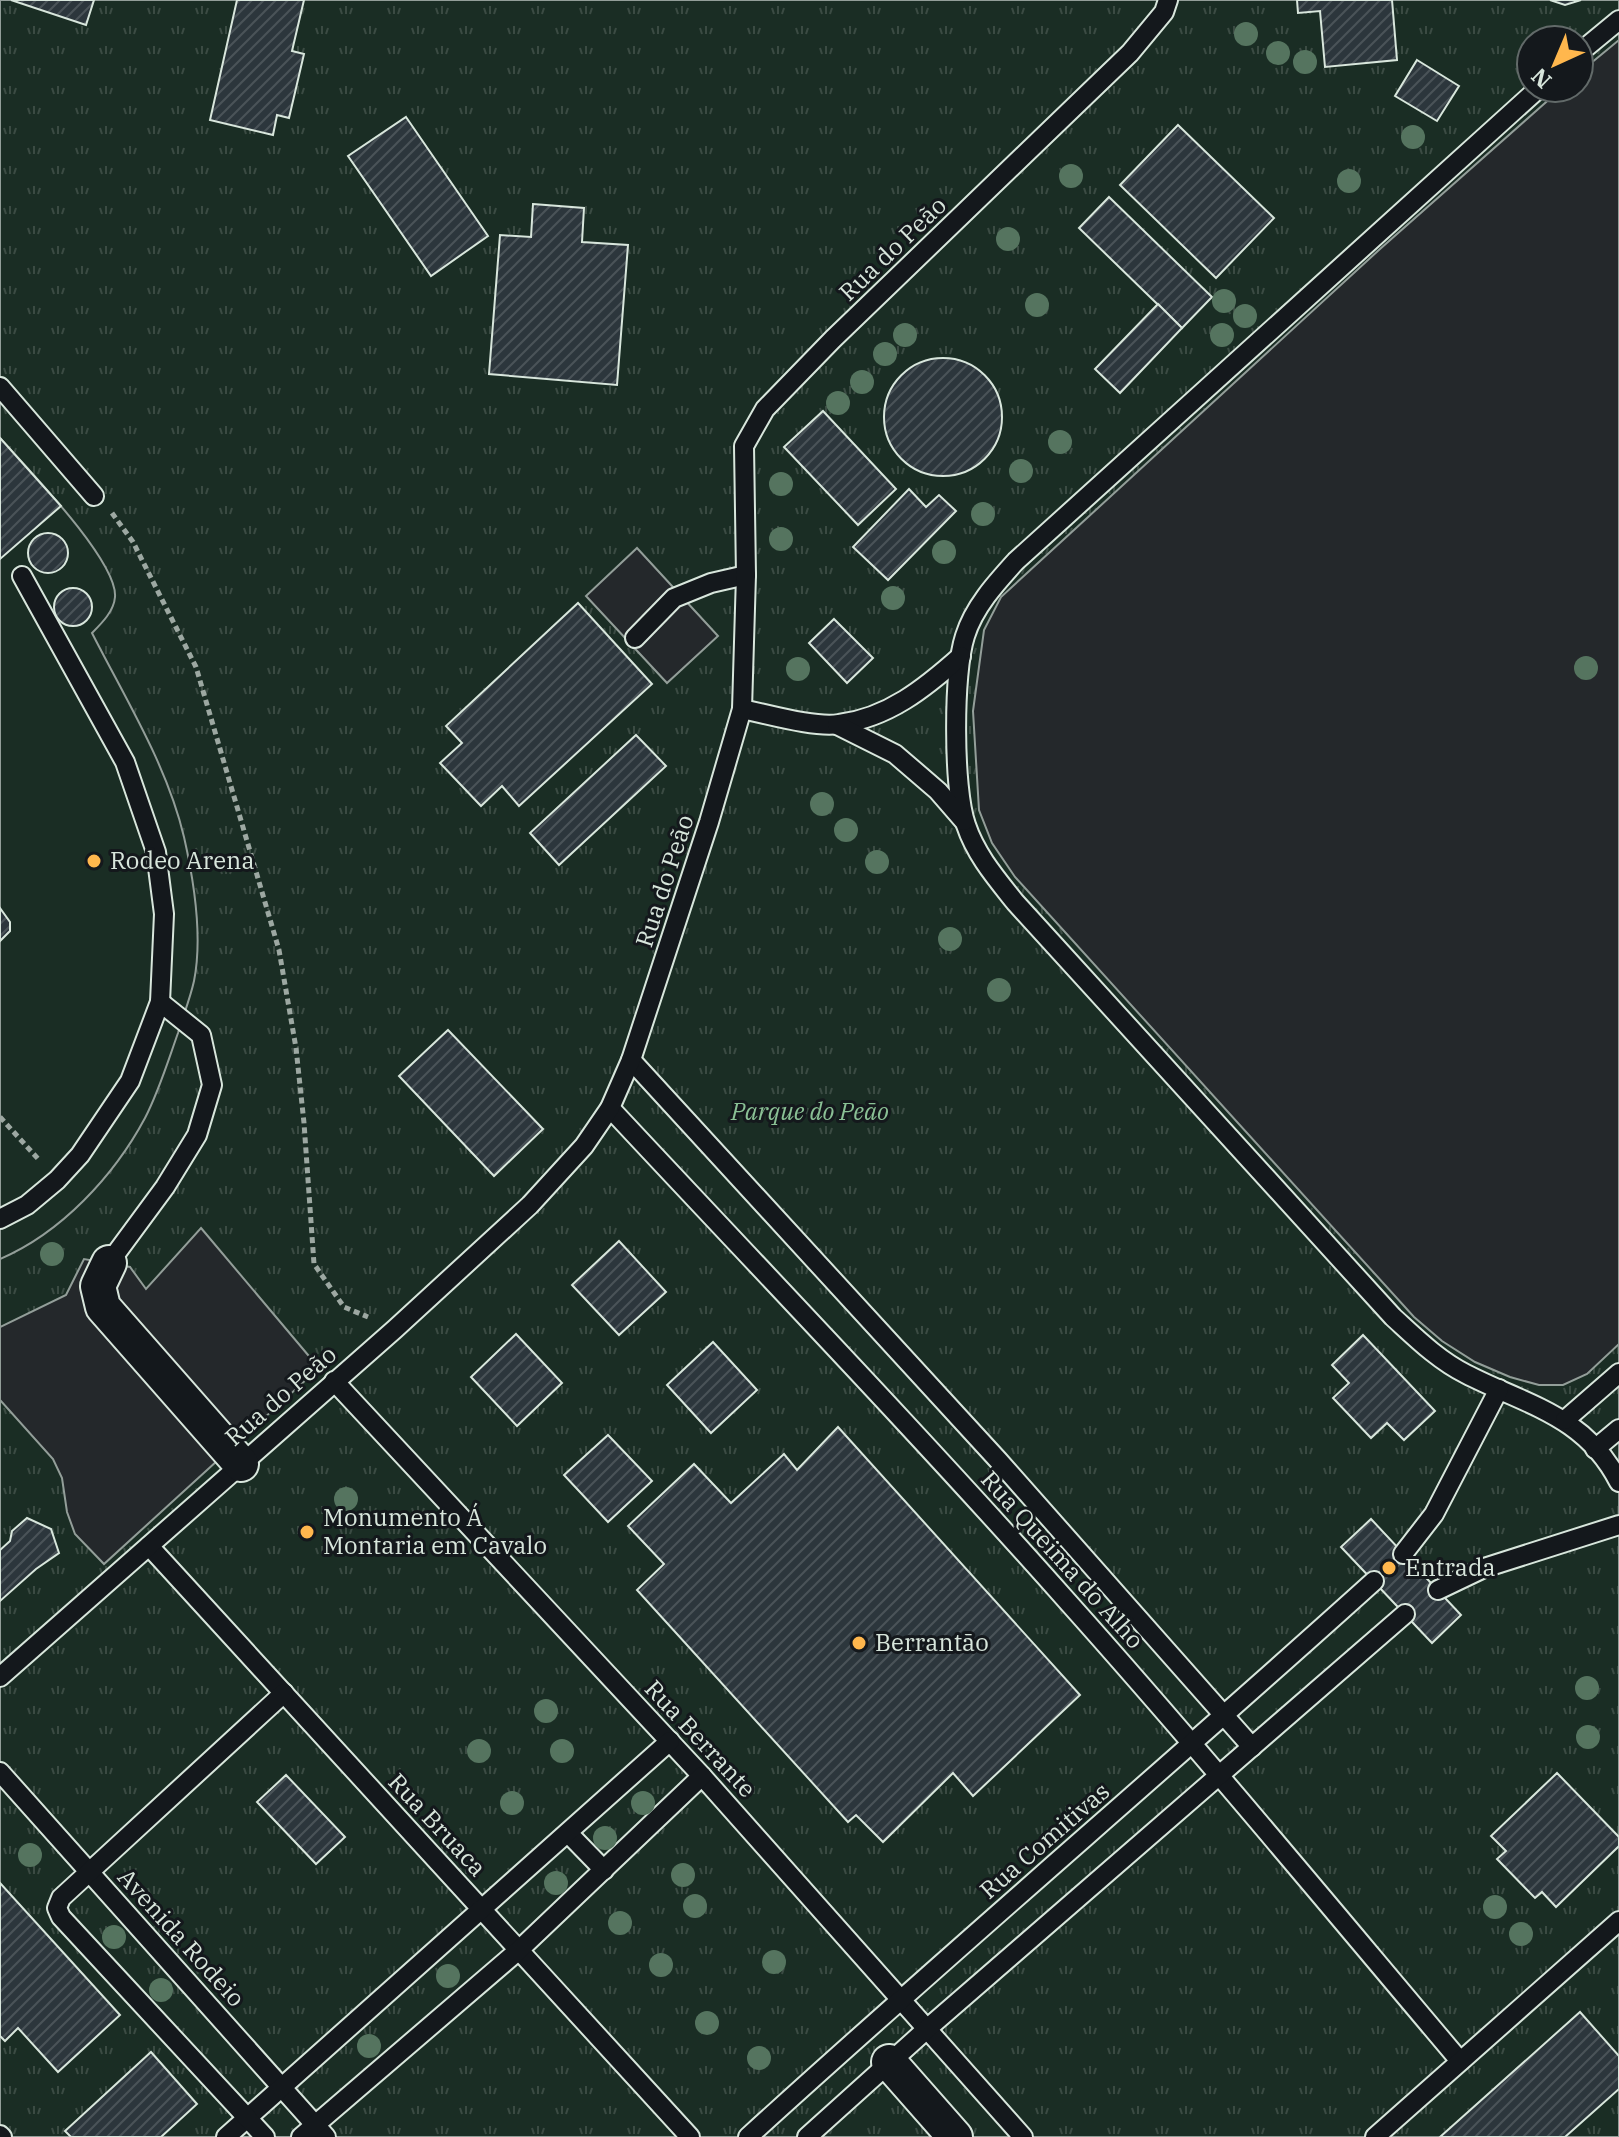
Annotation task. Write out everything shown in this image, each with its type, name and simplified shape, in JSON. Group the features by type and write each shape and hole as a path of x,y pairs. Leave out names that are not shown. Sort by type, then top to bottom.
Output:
{"street":[{"path":"109,1263 98,1286 103,1307 241,1464"},
{"path":"889,2062 955,2137"}],"lane":[{"name":"Rua do Peão","path":"0,1677 395,1329 530,1205 584,1146 610,1108 631,1060 709,822 742,709 746,575 744,446 765,409 833,339 1130,53 1164,12 1168,0"},
{"path":"1595,40 1619,20"},
{"path":"965,823 958,760 961,656 965,634 990,590 1016,561 1521,104"},
{"path":"0,387 94,496"},
{"path":"635,638 674,598 711,583 746,575"},
{"path":"0,1219 27,1205 57,1180 80,1155 130,1081 160,1002 164,914 156,852 125,762 22,576"},
{"path":"837,725 880,714 924,690 961,656"},
{"path":"742,709 837,725 895,754 938,791 965,823 985,864 1015,902 1393,1317 1431,1352 1465,1374 1565,1420 1595,1449 1619,1482"},
{"path":"109,1263 165,1187 197,1135 212,1085 201,1035 160,1002"},
{"name":"Rua Queima do Alho","path":"631,1060 998,1460 1252,1747"},
{"name":"Rua Queima do Alho","path":"610,1108 968,1491 1193,1744 1460,2061"},
{"path":"1565,1420 1619,1373"},
{"name":"Rua Berrante","path":"334,1381 702,1776 1023,2137"},
{"path":"1403,1554 1434,1514 1499,1389"},
{"path":"1595,1449 1619,1429"},
{"path":"1438,1590 1484,1568 1619,1525"},
{"name":"Rua Bruaca","path":"149,1546 690,2137"},
{"name":"Rua Comitivas","path":"748,2137 1374,1581"},
{"path":"807,2137 889,2062 1405,1614"},
{"path":"265,2137 61,1917 57,1908 61,1898 284,1693"},
{"path":"226,2137 670,1741"},
{"name":"Avenida Rodeio","path":"0,1772 282,2086 314,2133"},
{"path":"314,2133 519,1950 702,1776"},
{"path":"568,1833 604,1870"},
{"path":"1375,2137 1619,1921"}],"path":[{"path":"94,496 112,512 133,542 196,667 279,950 296,1048 314,1264 344,1307 395,1329"},
{"path":"0,1117 57,1180"}],"green space":[{"name":"Parque do Peão","path":"0,0 1619,0 1619,2137 0,2137"},
{"name":"Rodeo Arena","path":"0,438 87,538 112,581 115,597 112,607 92,633 144,732 177,810 194,890 198,946 194,981 178,1033 155,1097 132,1140 102,1181 65,1218 22,1248 0,1259"}],"shaded area":[{"path":"1619,40 1619,1344 1587,1374 1563,1385 1539,1385 1475,1362 1442,1341 1414,1317 1015,877 992,843 979,810 973,711 984,630 1001,597 1380,249 1544,104 1595,104 1595,60"},
{"path":"637,548 718,636 667,683 586,596"},
{"path":"201,1228 319,1368 104,1564 75,1534 67,1512 62,1478 53,1459 0,1400 0,1327 66,1295 84,1259 130,1267 146,1289"}],"building":[{"path":"11,0 94,0 86,25"},
{"path":"237,0 304,0 292,51 304,54 289,118 277,115 273,135 210,120"},
{"path":"1297,0 1392,0 1397,60 1325,67 1320,11 1298,13"},
{"path":"1550,0 1581,0 1565,5"},
{"path":"1417,60 1459,86 1437,121 1395,96"},
{"path":"406,117 488,236 431,276 348,156"},
{"path":"1178,125 1274,218 1216,278 1120,185"},
{"path":"1109,197 1212,297 1182,328 1079,228"},
{"path":"533,204 584,208 582,242 628,245 617,385 489,374 500,235 531,237"},
{"path":"1158,304 1182,328 1120,393 1095,369"},
{"path":"943,358 966,362 985,375 998,394 1002,417 998,440 985,459 966,472 943,476 920,472 901,459 888,440 884,417 888,394 901,375 920,362"},
{"path":"823,411 896,489 858,525 784,447"},
{"path":"0,438 61,506 0,559"},
{"path":"909,489 926,507 939,495 956,511 888,580 853,547"},
{"path":"48,533 62,539 68,553 62,567 48,573 34,567 28,553 34,539"},
{"path":"73,588 86,594 92,607 86,620 73,626 60,620 54,607 60,594"},
{"path":"578,603 652,684 519,806 502,786 481,806 440,763 462,743 446,726"},
{"path":"834,619 873,658 847,683 809,643"},
{"path":"636,735 666,766 559,865 530,833"},
{"path":"0,908 10,922 10,931 0,941"},
{"path":"448,1030 543,1129 494,1176 399,1076"},
{"path":"619,1241 666,1292 619,1335 572,1285"},
{"path":"516,1334 562,1383 517,1426 471,1377"},
{"path":"1363,1335 1435,1411 1404,1440 1387,1423 1371,1438 1333,1398 1349,1383 1332,1365"},
{"path":"713,1342 757,1390 711,1433 667,1385"},
{"name":"Berrantão","path":"838,1427 1080,1695 973,1796 953,1773 883,1842 856,1815 848,1822 637,1590 664,1564 628,1526 694,1464 731,1503 784,1454 797,1470"},
{"path":"608,1435 652,1481 608,1522 564,1475"},
{"path":"27,1518 51,1529 59,1553 0,1601 0,1550 10,1541 12,1531"},
{"name":"Entrada","path":"1371,1519 1461,1615 1432,1643 1341,1547"},
{"path":"1557,1773 1619,1837 1619,1846 1556,1907 1542,1892 1535,1898 1497,1859 1506,1851 1491,1836"},
{"path":"286,1775 345,1837 316,1864 257,1802"},
{"path":"0,1883 120,2015 58,2072 18,2028 5,2041 0,2036"},
{"path":"1580,2012 1619,2056 1619,2089 1565,2137 1440,2137"},
{"path":"151,2052 197,2104 161,2137 71,2137 65,2131"}],"place":[{"name":"Rodeo Arena","path":"94,861"},
{"name":"Monumento Á Montaria em Cavalo","path":"307,1532"},
{"name":"Entrada","path":"1389,1568"},
{"name":"Berrantão","path":"859,1643"}]}
